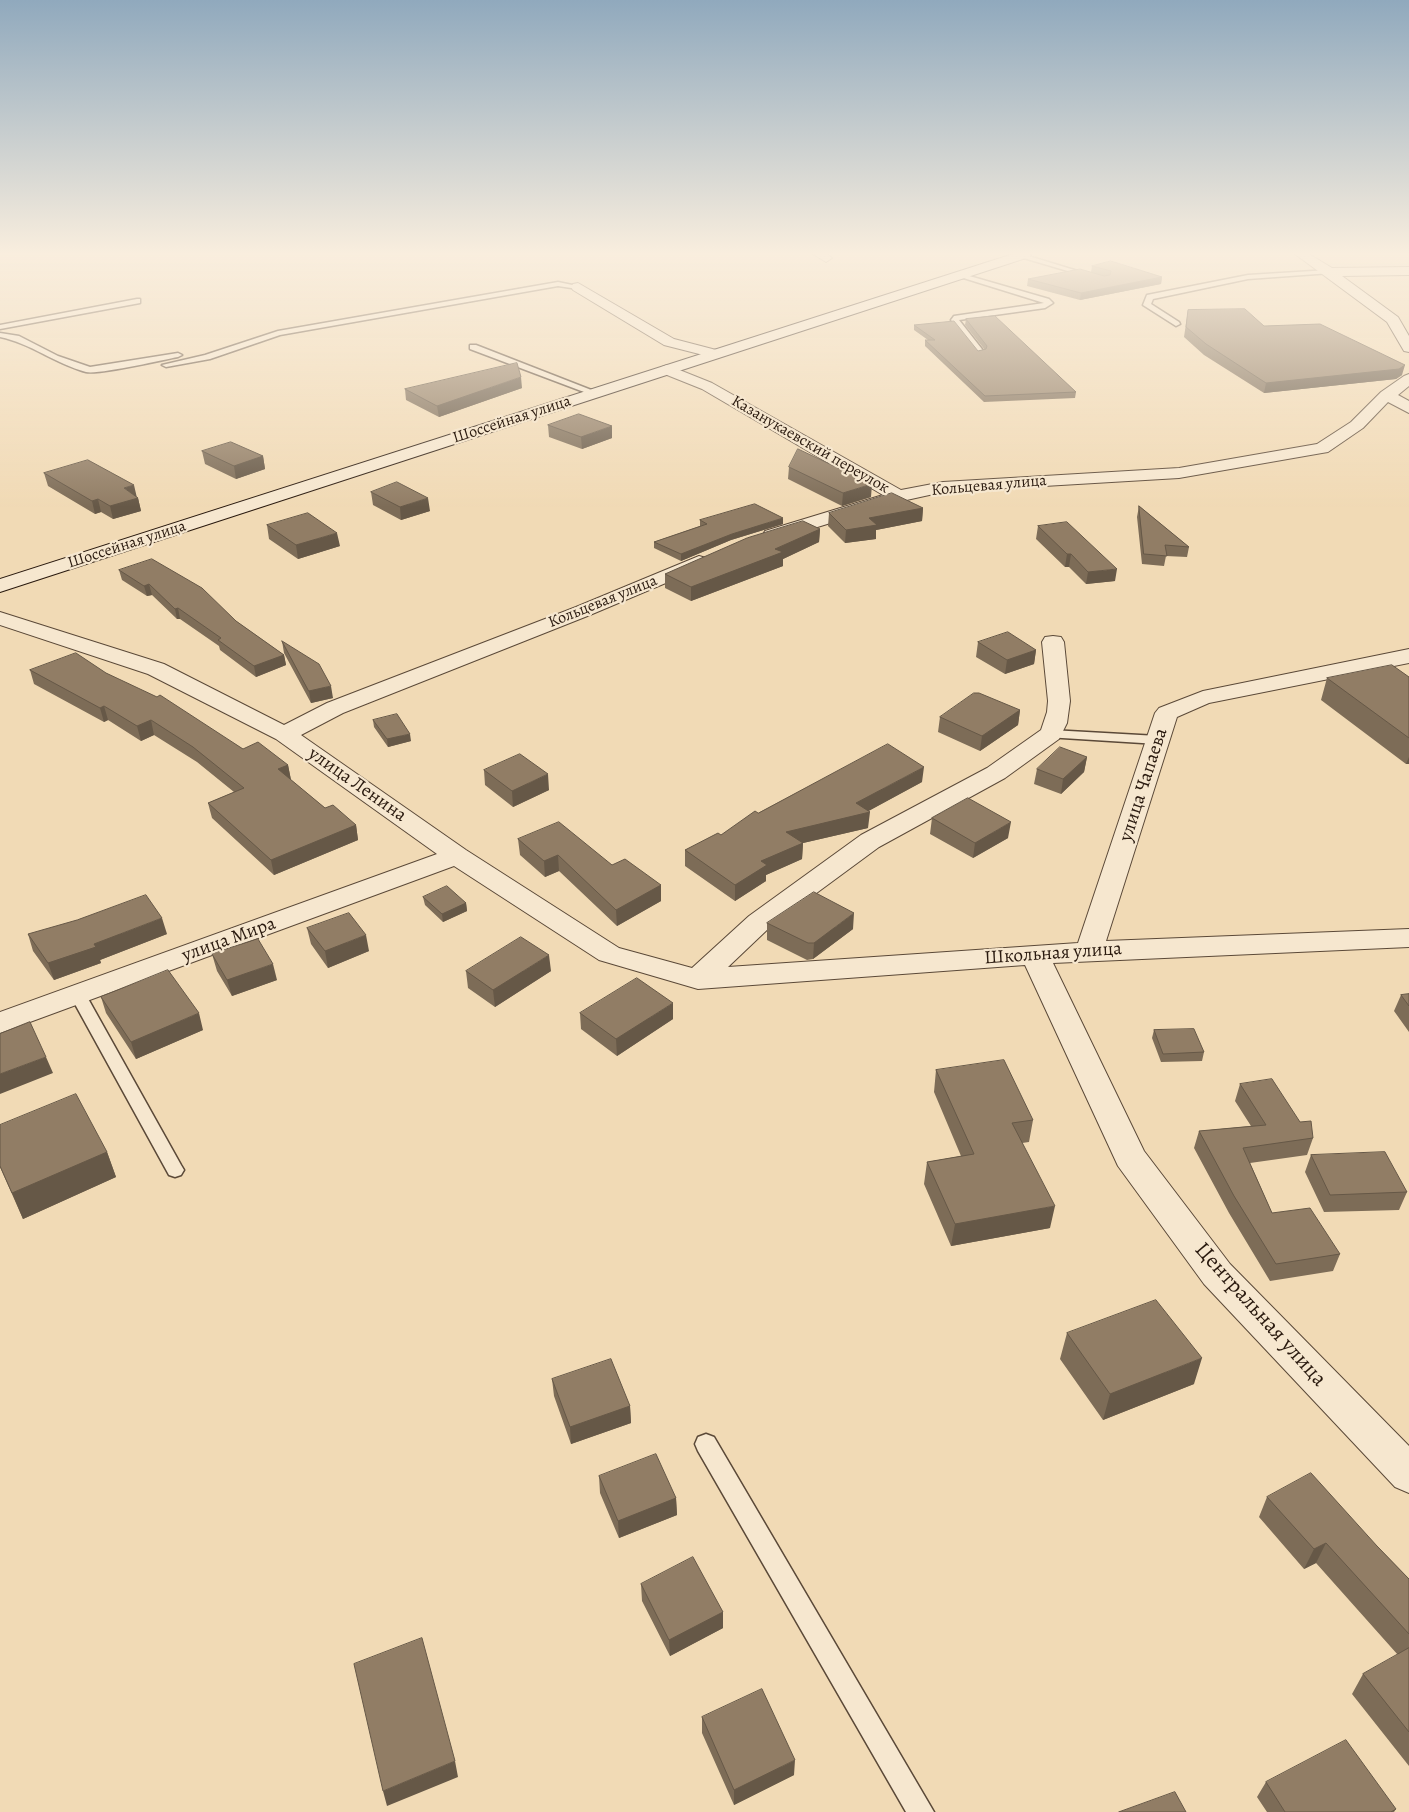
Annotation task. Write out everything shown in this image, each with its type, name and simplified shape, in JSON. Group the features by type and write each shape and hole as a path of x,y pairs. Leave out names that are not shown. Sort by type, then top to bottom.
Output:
{"street":[{"path":"663,339 669,342 715,354"},
{"name":"Шоссейная улица","path":"0,586 763,339"},
{"name":"Казанукаевский переулок","path":"667,370 708,386 898,496"},
{"name":"Кольцевая улица","path":"758,540 898,496 943,487 1179,473 1322,448 1357,426 1387,395 1409,379"},
{"path":"1387,395 1409,408"},
{"name":"Кольцевая улица","path":"284,734 334,708 720,554"},
{"name":"улица Ленина","path":"0,618 156,669 284,734 458,856 609,954 698,979"},
{"path":"698,979 759,922 870,841 996,773 1051,734 1056,724 1059,693 1053,642"},
{"name":"улица Чапаева","path":"1089,951 1167,713 1203,698 1409,656"},
{"name":"улица Мира","path":"0,1023 458,856"},
{"name":"Школьная улица","path":"698,979 1089,951 1409,938"},
{"name":"Центральная улица","path":"1035,955 1130,1157 1217,1274 1409,1474"}],"lane":[{"path":"17,339 55,358 89,370 145,359 244,344"},
{"path":"166,364 207,357 261,339"},
{"path":"970,339 981,353"},
{"path":"472,347 595,393"},
{"path":"1051,734 1158,740"},
{"path":"78,995 175,1170"},
{"path":"706,1444 921,1812"}],"building":[{"path":"968,339 978,351 986,349 987,346 981,339 1019,339 1076,392 985,396 925,340"},
{"path":"1200,339 1350,339 1405,365 1399,369 1266,383"},
{"path":"517,363 521,377 437,406 405,389"},
{"path":"579,414 612,426 581,437 548,425"},
{"path":"231,442 263,456 234,466 202,451"},
{"path":"798,449 872,484 843,493 789,467"},
{"path":"88,460 134,485 124,488 138,498 110,506 98,499 92,501 44,473"},
{"path":"397,482 428,498 400,507 371,492"},
{"path":"892,493 923,508 869,518 877,525 846,530 829,513"},
{"path":"755,504 783,518 732,534 681,554 654,542 707,524 700,520"},
{"path":"1139,506 1189,547 1165,545 1167,556 1144,554"},
{"path":"308,513 337,533 296,545 267,525"},
{"path":"803,521 820,529 775,549 783,552 691,587 665,574 747,538"},
{"path":"1067,522 1117,569 1088,572 1071,554 1067,554 1038,526"},
{"path":"152,559 202,588 236,621 284,655 254,666 218,640 221,638 178,608 175,609 149,584 144,586 119,570"},
{"path":"1008,632 1036,650 1007,660 978,642"},
{"path":"282,641 319,664 331,686 309,691"},
{"path":"76,653 106,673 157,697 160,695 243,749 258,742 288,765 278,769 325,808 333,805 356,825 271,860 208,803 244,788 193,747 151,720 137,726 104,706 100,708 30,670"},
{"path":"1392,665 1409,677 1409,738 1327,678"},
{"path":"974,693 979,693 1020,710 982,736 940,717"},
{"path":"397,714 410,734 387,739 373,720"},
{"path":"888,744 924,767 856,803 870,812 786,832 803,843 761,861 767,865 735,885 685,850 718,833 721,835 755,811 758,813"},
{"path":"1060,747 1087,757 1063,779 1037,769"},
{"path":"520,754 548,774 512,791 484,770"},
{"path":"968,798 1011,822 975,843 932,818"},
{"path":"559,822 612,865 625,859 661,885 616,910 558,855 544,861 518,839"},
{"path":"447,886 466,903 442,914 423,897"},
{"path":"814,892 854,913 814,943 808,943 767,923"},
{"path":"146,895 162,918 94,944 96,947 48,963 28,934 77,920"},
{"path":"349,913 366,935 325,951 307,928"},
{"path":"521,937 549,955 493,990 466,971"},
{"path":"258,939 273,964 227,980 212,954"},
{"path":"168,970 199,1013 131,1042 101,997"},
{"path":"637,978 673,1003 616,1039 580,1013"},
{"path":"1409,994 1409,1006 1401,995"},
{"path":"30,1022 46,1057 0,1074 0,1034"},
{"path":"1194,1029 1204,1052 1163,1054 1154,1030"},
{"path":"1004,1060 1033,1120 1012,1123 1055,1206 955,1224 927,1162 974,1154 936,1070"},
{"path":"1272,1079 1300,1122 1311,1121 1313,1138 1243,1148 1272,1213 1310,1208 1340,1254 1276,1264 1234,1196 1199,1131 1266,1125 1240,1084"},
{"path":"76,1094 107,1152 12,1193 0,1166 0,1125"},
{"path":"1385,1152 1407,1192 1330,1195 1311,1155"},
{"path":"1156,1300 1202,1358 1110,1394 1067,1333"},
{"path":"611,1359 630,1406 570,1427 552,1379"},
{"path":"656,1454 676,1498 618,1521 599,1476"},
{"path":"1311,1473 1409,1579 1409,1634 1326,1543 1314,1549 1267,1497"},
{"path":"693,1557 723,1612 669,1640 641,1584"},
{"path":"422,1638 455,1761 383,1791 354,1664"},
{"path":"1409,1648 1409,1732 1363,1674"},
{"path":"762,1689 795,1760 734,1790 702,1717"},
{"path":"1346,1740 1396,1809 1391,1812 1285,1812 1266,1782"},
{"path":"1175,1792 1186,1812 1119,1812"}]}
